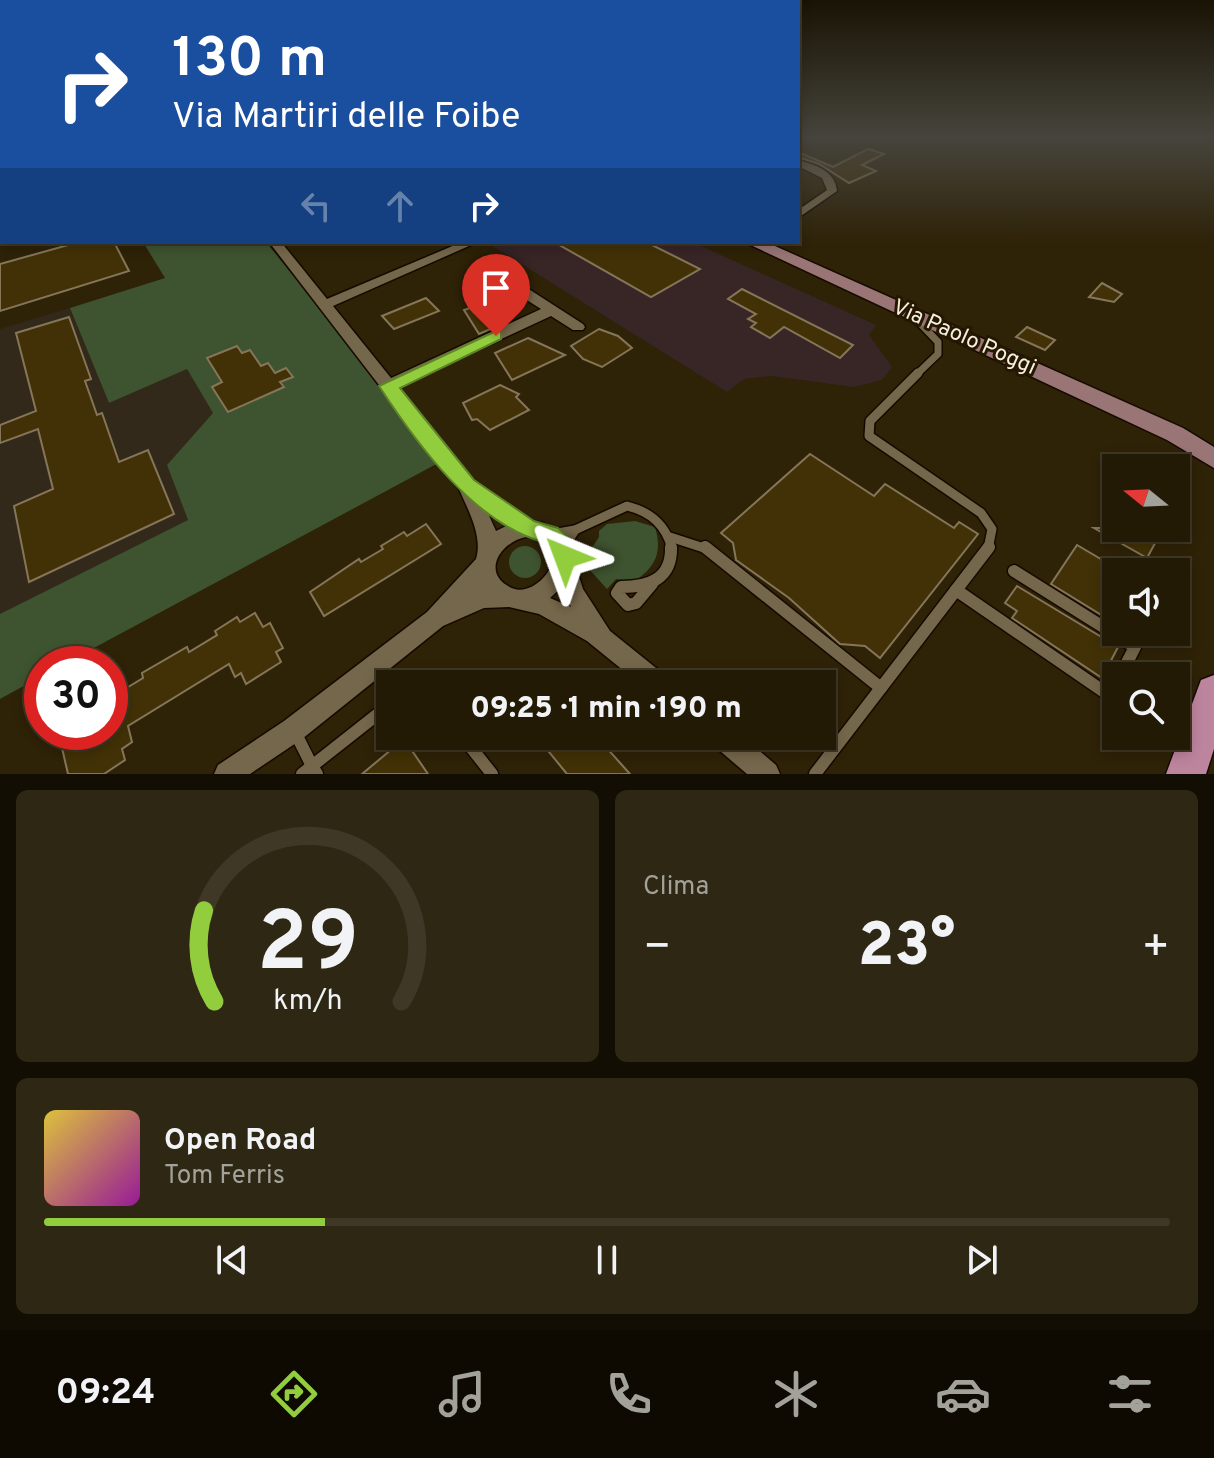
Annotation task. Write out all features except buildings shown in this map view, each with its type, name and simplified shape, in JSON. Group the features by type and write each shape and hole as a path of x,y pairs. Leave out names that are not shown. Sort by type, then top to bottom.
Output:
{"main road":[{"name":"Via Paolo Poggi","path":"759,244 1175,434 1214,459"},
{"name":"Via Paolo Poggi","path":"1175,434 1214,443"},
{"path":"1183,754 1214,693"}],"street":[{"path":"800,214 832,191 833,184 828,176 819,172"},
{"path":"277,244 467,486 486,530 490,584 515,597 568,616 641,670"},
{"path":"325,305 467,244"},
{"path":"519,289 578,327"},
{"path":"388,386 551,310"},
{"path":"467,486 559,550 574,593 604,640"},
{"path":"227,774 293,730 435,619 507,533 528,529"},
{"path":"435,619 482,598 538,595 553,586 559,550"},
{"path":"739,750 767,774"}],"lane":[{"path":"815,774 991,545 994,532 990,520 874,443 867,428 938,354 935,337 912,315"},
{"path":"559,550 575,530 627,506 656,516 670,537 669,561 652,584"},
{"path":"559,550 575,530"},
{"path":"670,537 704,547 881,688"},
{"path":"1014,571 1135,647 1127,662"},
{"path":"956,590 1102,686"},
{"path":"293,730 311,771 376,716"},
{"path":"473,750 492,774"}],"shaded area":[{"path":"489,244 696,244 876,325 869,335 892,367 882,380 854,387 772,376 744,379 727,392"},
{"path":"70,308 109,403 187,369 213,413 167,465 188,520 0,614 0,329"}],"green space":[{"path":"144,244 268,244 442,461 98,646 24,646 24,686 0,699 0,614 188,520 167,465 213,413 187,369 109,403 70,308 165,278"},
{"path":"635,521 655,527 658,545 655,559 647,571 633,582 616,579 607,589 589,569 587,555 599,537 599,531 607,524"},
{"path":"525,546 537,550 541,562 537,574 525,578 513,574 509,562 513,550"}],"route":[{"path":"496,336 388,386 467,486 528,529 550,535 560,544 565,557"}]}
